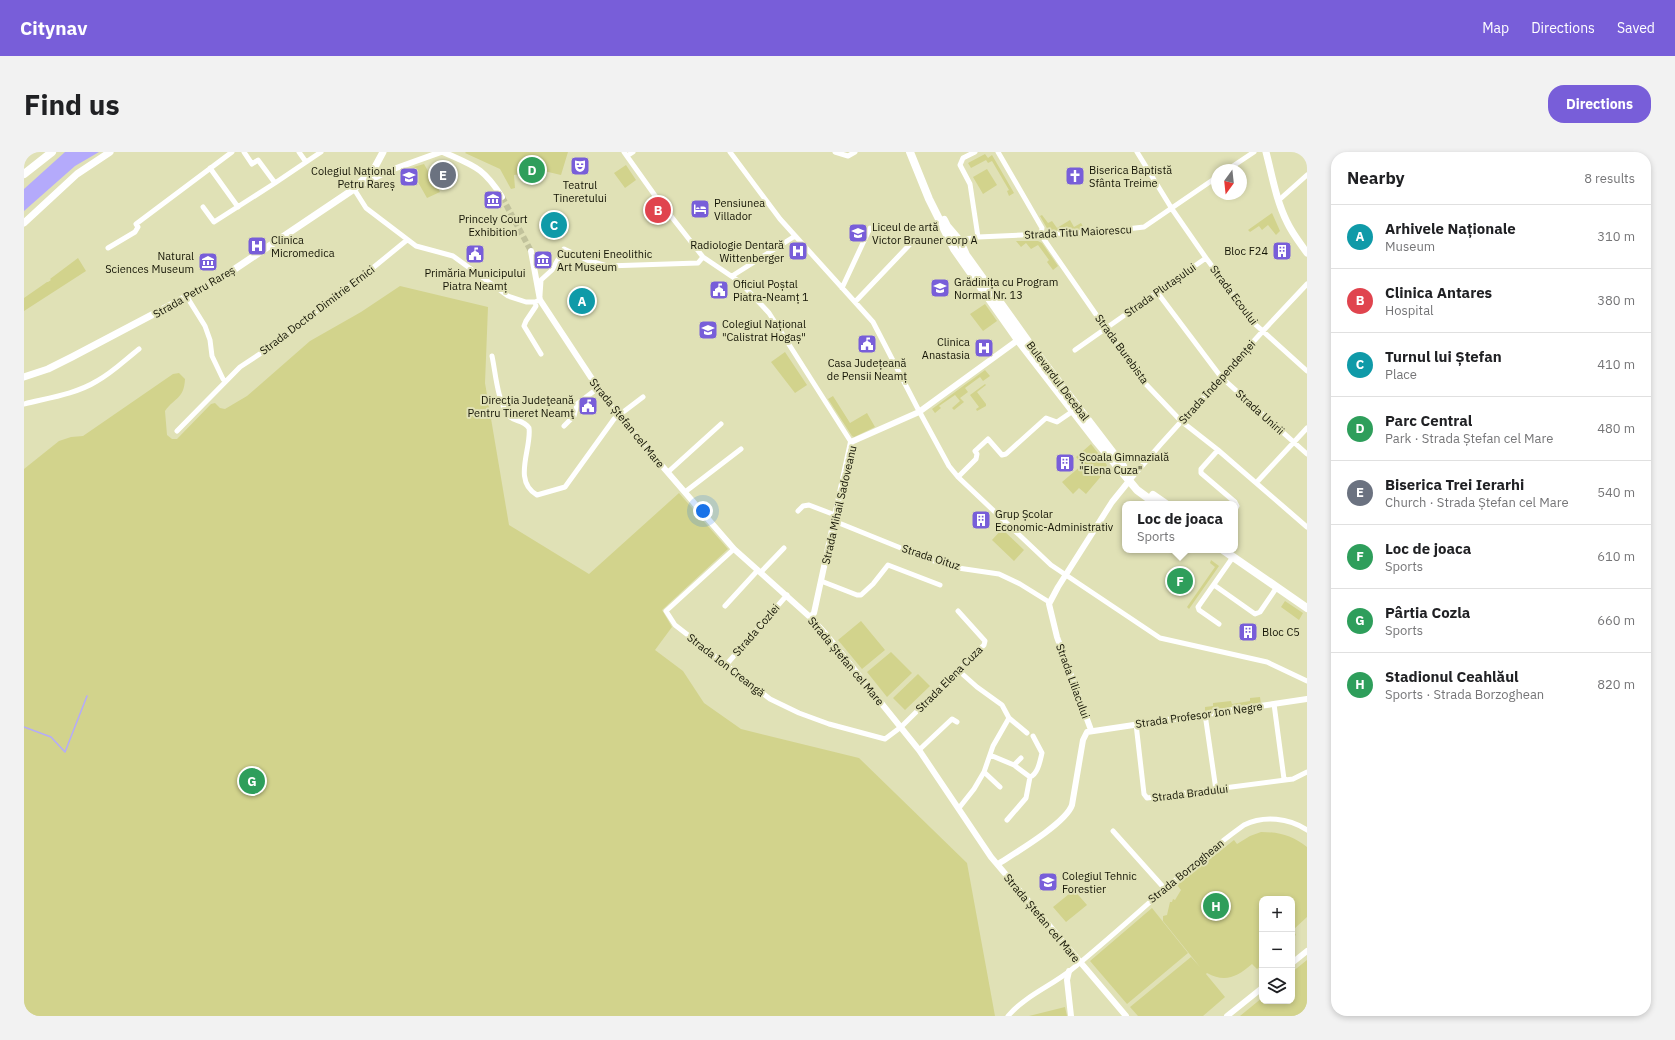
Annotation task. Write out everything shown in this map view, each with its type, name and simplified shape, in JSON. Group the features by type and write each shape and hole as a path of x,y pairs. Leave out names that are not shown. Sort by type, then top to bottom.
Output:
{"main road":[{"path":"24,174 52,152"},
{"path":"24,223 77,174 110,152"},
{"name":"Strada Petru Rareș","path":"24,376 33,375 60,363 220,279 354,189 375,168 383,152"},
{"name":"Bulevardul Decebal","path":"910,152 929,199 970,261 1032,347 1131,479 1137,490 1152,501"},
{"name":"Bulevardul Decebal","path":"914,152 947,226 1018,340 1073,411 1131,479 1162,501"},
{"path":"1266,152 1279,200 1287,222 1306,251"},
{"path":"1232,554 1307,608"},
{"path":"1232,554 1307,604"}],"street":[{"path":"108,248 135,232 138,227 136,224 232,152"},
{"path":"244,152 252,164 258,160 274,183"},
{"path":"299,152 306,162"},
{"path":"203,208 214,222 321,152"},
{"path":"442,152 479,169 490,179 502,197"},
{"name":"Strada Petru Rareș","path":"354,189 388,171 442,152"},
{"path":"633,152 626,154 656,198 703,257 740,282 769,313 851,442"},
{"path":"730,152 780,219 873,322 919,412 949,466 958,477 1051,565 1065,576 1160,638 1267,662 1307,681"},
{"path":"835,152 848,156 855,152"},
{"path":"974,152 963,158 960,164 970,184 973,198 975,238"},
{"name":"Strada Burebista","path":"998,152 1042,228 1041,235 1140,378 1181,421 1218,450 1307,527"},
{"name":"Strada Ecoului","path":"1137,152 1172,209 1206,258 1262,332 1307,371"},
{"path":"1236,164 1254,152"},
{"path":"210,168 238,207"},
{"path":"1279,200 1307,175"},
{"name":"Strada Titu Maiorescu","path":"959,245 975,238 1041,235 1144,227 1211,181"},
{"path":"354,189 366,208 407,240 422,249 453,256 508,296 521,301 538,300"},
{"path":"842,288 870,228"},
{"path":"732,276 795,236"},
{"path":"855,302 915,239"},
{"name":"Strada Doctor Dimitrie Ernici","path":"177,431 240,367 287,336 305,319 369,271 407,240"},
{"path":"541,354 524,326 536,306 542,280 552,270 564,249 587,260 607,266 698,263 703,257"},
{"name":"Strada Ștefan cel Mare","path":"531,251 538,300 618,415 734,549 810,617 919,750 976,835 998,864 1126,1016"},
{"name":"Strada Plutașului","path":"1075,350 1206,258"},
{"name":"Strada Independenței","path":"1131,479 1181,421 1307,284"},
{"name":"Strada Unirii","path":"1157,292 1221,377 1307,454"},
{"path":"187,297 207,331 212,356 223,379"},
{"name":"Strada Mihail Sadoveanu","path":"810,617 814,613 851,442 919,412 1018,340"},
{"path":"24,404 92,384 106,376 138,349"},
{"path":"492,356 501,397 506,411 510,417 526,423 530,428 524,469 529,487 537,495 565,486 618,415 643,397"},
{"path":"564,426 574,416 577,404 598,388"},
{"path":"958,477 976,459 977,454 975,451 988,439 1002,455 1006,454 1046,418 1057,422 1073,411"},
{"path":"668,472 721,424"},
{"path":"1256,483 1307,428"},
{"path":"685,492 741,448"},
{"path":"1218,450 1201,469 1201,473 1234,501"},
{"path":"1050,602 1112,502 1131,479"},
{"name":"Strada Oituz","path":"798,511 806,505 928,559 958,568 999,574 1020,584 1050,602"},
{"path":"725,606 784,548"},
{"name":"Strada Ion Creangă","path":"734,549 666,611 675,625 770,699 800,713 829,724 885,739 901,727"},
{"path":"1219,624 1199,610 1198,607 1214,585 1232,554"},
{"path":"821,581 857,595 861,595 873,584 888,565 940,585"},
{"path":"1214,585 1255,614 1260,612 1277,587"},
{"name":"Strada Cozlei","path":"726,665 787,595"},
{"name":"Strada Liliacului","path":"998,864 1036,839 1068,813 1072,805 1083,740 1085,734 1091,730 1057,637 1049,608 1050,602"},
{"name":"Strada Elena Cuza","path":"901,727 984,645 985,641 958,612"},
{"path":"959,671 977,687 1002,705 1009,718 1027,733"},
{"name":"Strada Profesor Ion Negre","path":"1091,730 1307,699"},
{"path":"1274,704 1284,780"},
{"path":"1205,714 1216,790"},
{"path":"959,808 974,789 984,772 993,746 1009,718"},
{"path":"919,750 952,719 957,722"},
{"name":"Strada Bradului","path":"1136,724 1145,797 1151,799 1293,779 1307,772"},
{"path":"1007,820 1026,798 1030,777 1035,773 1042,755 1033,736"},
{"path":"990,755 1014,765 1030,777"},
{"path":"1014,765 1021,758"},
{"path":"984,772 1000,787"},
{"name":"Strada Borzoghean","path":"1008,1016 1016,1006 1070,971 1165,888 1233,833 1251,822 1269,820 1289,821 1307,830"},
{"path":"1113,831 1165,888"},
{"path":"1295,961 1307,951"},
{"path":"1070,971 1067,980 1071,1016"},
{"path":"1227,1016 1259,990"}],"green space":[{"path":"568,152 561,175 544,171 514,175 515,188 511,189 500,169 465,153"},
{"path":"985,154 988,158 992,155 1014,193 1009,196 1007,191 1009,190 992,161 988,163 986,160 971,168 968,163"},
{"path":"424,164 440,192 427,198 410,168"},
{"path":"626,165 636,180 625,188 614,173"},
{"path":"987,169 997,185 983,194 973,177"},
{"path":"1272,213 1280,231 1276,235 1268,225 1262,230 1259,226 1250,232 1248,230"},
{"path":"1042,215 1048,223 1052,221 1057,228 1070,220 1074,227 1081,223 1085,230 1051,232 1048,230 1040,216"},
{"path":"1016,241 1038,241 1042,243 1058,266 1053,270 1047,262 1049,260 1038,245 1031,249 1026,243 1021,247"},
{"path":"78,258 86,271 24,311 24,298 51,280 50,279"},
{"path":"400,286 488,307 485,383 509,525 589,574 679,493 728,549 662,610 672,627 655,650 683,671 704,703 741,729 859,758 967,863 995,1016 24,1016 24,469 59,441 71,437 83,436 173,374 179,373 185,379 183,390 165,411 167,435 172,439 177,439 211,404 215,403 220,408 225,409 247,396 310,341 361,312"},
{"path":"985,304 997,321 983,331 970,314"},
{"path":"785,352 807,385 795,393 771,362"},
{"path":"985,370 990,376 983,381 980,377 965,388 968,392 960,398 964,402 954,410 952,408 960,401 955,395 939,406 941,408 935,413 932,409"},
{"path":"985,384 986,385 977,392 986,406 977,411 976,409 979,407 970,395"},
{"path":"833,396 850,423 867,413 875,427 854,437 852,436 828,399"},
{"path":"1091,444 1107,465 1103,474 1086,494 1079,488 1073,494 1062,482 1082,465 1076,457"},
{"path":"1002,529 1024,550 1014,561 992,540"},
{"path":"1211,560 1219,566 1189,609 1187,607 1215,567 1210,563"},
{"path":"1285,601 1303,613 1299,620 1281,607"},
{"path":"861,621 885,650 862,669 838,640"},
{"path":"891,652 912,673 887,697 867,672"},
{"path":"918,674 930,686 905,710 893,698"},
{"path":"1260,697 1261,704 1205,711 1205,707 1213,706 1213,703 1231,701 1232,704 1250,701 1250,698"},
{"path":"1261,832 1286,835 1307,847 1307,917 1295,928 1295,896 1259,896 1259,967 1257,969 1252,964 1236,975 1225,978 1220,978 1207,973 1206,974 1225,997 1203,1016 1138,1016 1130,1007 1191,957 1200,967 1163,921 1163,916 1167,915 1170,902 1172,902 1173,899 1175,900 1181,890 1177,885 1234,840 1237,844 1250,836"},
{"path":"1074,890 1087,905 1066,922 1053,907"},
{"path":"1152,908 1188,953 1127,1004 1090,961"},
{"path":"1307,960 1307,1016 1240,1016 1259,1000 1259,1004 1295,1004 1295,970"},
{"path":"1065,1007 1067,1016 1029,1016"}],"shaded area":[{"path":"65,152 99,152 75,166 24,211 24,189"}],"waterway":[{"path":"24,727 51,737 65,752 87,696"}],"tunnel":[{"path":"502,197 531,251"}],"place":[{"name":"Teatrul Tineretului","path":"580,166"},
{"name":"Parc Central","path":"532,170"},
{"name":"Biserica Trei Ierarhi","path":"443,175"},
{"name":"Biserica Baptistă Sfânta Treime","path":"1075,176"},
{"name":"Colegiul Național Petru Rareș","path":"409,177"},
{"name":"Princely Court Exhibition","path":"493,200"},
{"name":"Pensiunea Villador","path":"700,209"},
{"name":"Clinica Antares","path":"658,210"},
{"name":"Turnul lui Ștefan","path":"554,225"},
{"name":"Liceul de artă Victor Brauner corp A","path":"858,233"},
{"name":"Clinica Micromedica","path":"257,246"},
{"name":"Radiologie Dentară Wittenberger","path":"798,251"},
{"name":"Bloc F24","path":"1282,251"},
{"name":"Primăria Municipului Piatra Neamț","path":"475,254"},
{"name":"Cucuteni Eneolithic Art Museum","path":"543,260"},
{"name":"Natural Sciences Museum","path":"208,262"},
{"name":"Grădinița cu Program Normal Nr. 13","path":"940,288"},
{"name":"Oficiul Poștal Piatra-Neamț 1","path":"719,290"},
{"name":"Arhivele Naționale","path":"582,301"},
{"name":"Colegiul Național \"Calistrat Hogaș\"","path":"708,330"},
{"name":"Casa Județeană de Pensii Neamț","path":"867,344"},
{"name":"Clinica Anastasia","path":"984,348"},
{"name":"Direcţia Judeţeană Pentru Tineret Neamţ","path":"588,406"},
{"name":"Școala Gimnazială \"Elena Cuza\"","path":"1065,463"},
{"name":"Grup Școlar Economic-Administrativ","path":"981,520"},
{"name":"Loc de joaca","path":"1180,581"},
{"name":"Bloc C5","path":"1248,632"},
{"name":"Pârtia Cozla","path":"252,781"},
{"name":"Colegiul Tehnic Forestier","path":"1048,882"},
{"name":"Stadionul Ceahlăul","path":"1216,906"}]}
